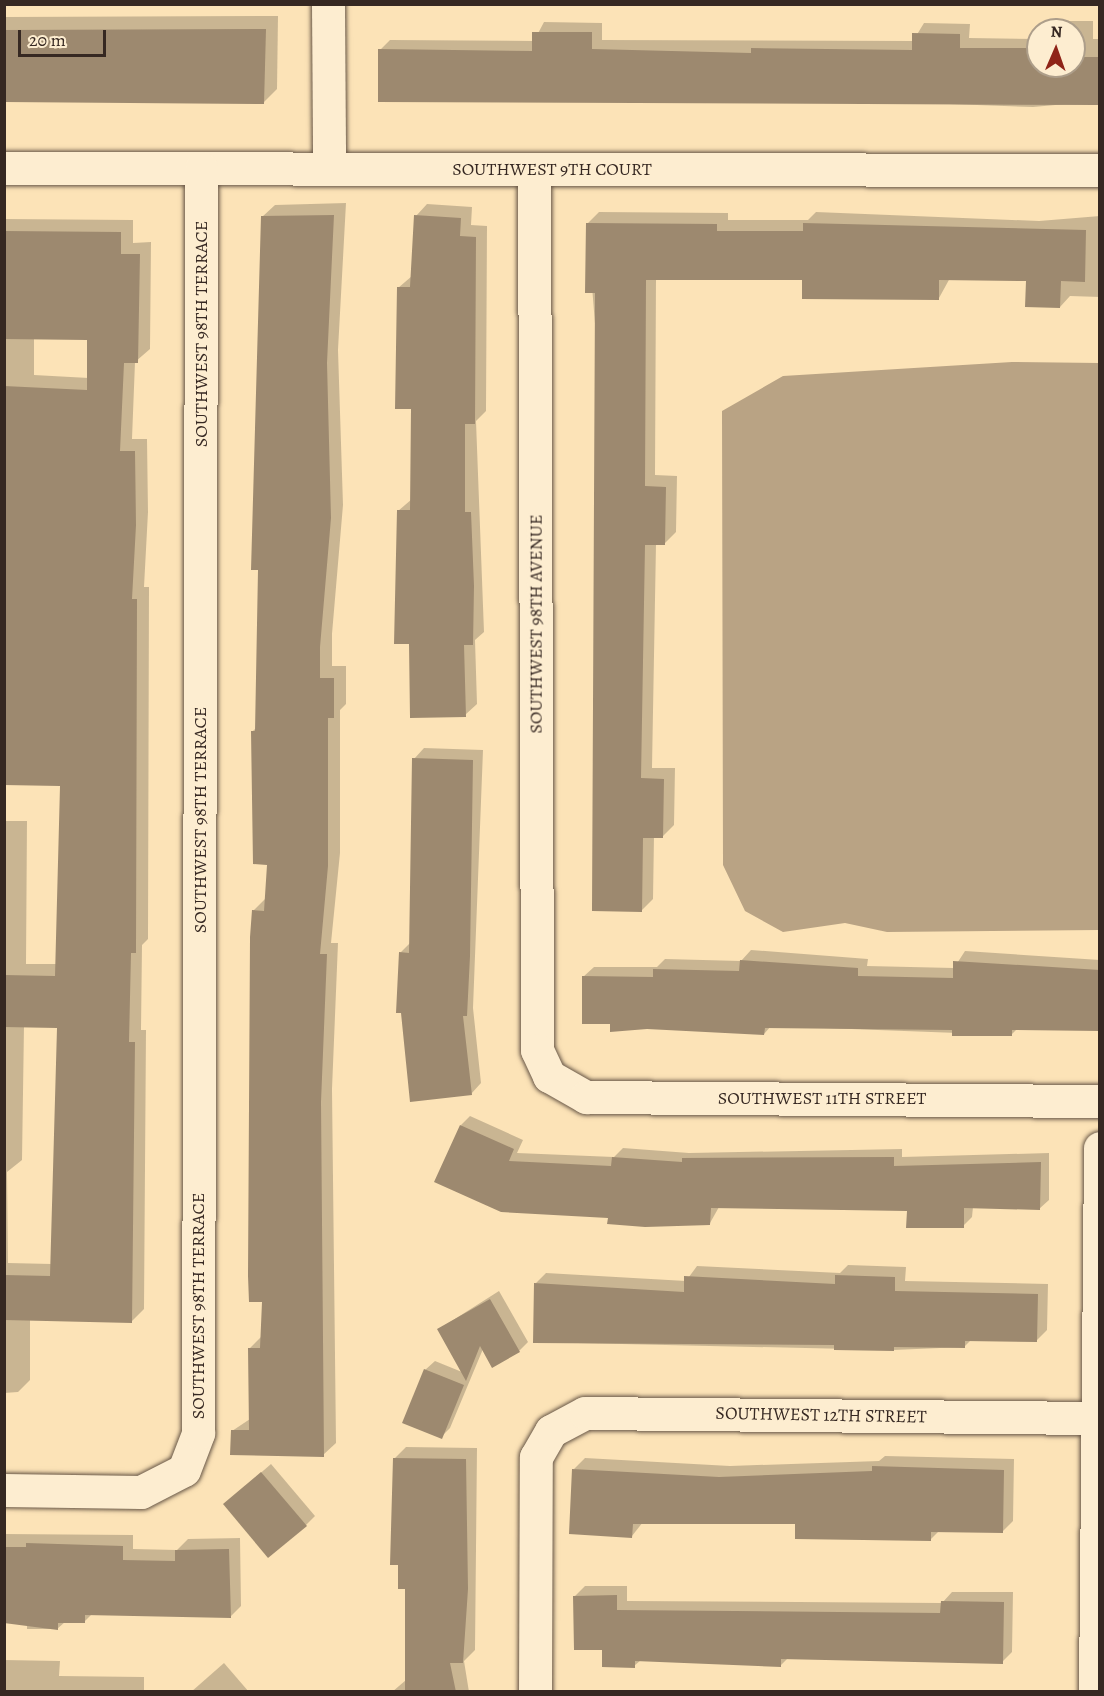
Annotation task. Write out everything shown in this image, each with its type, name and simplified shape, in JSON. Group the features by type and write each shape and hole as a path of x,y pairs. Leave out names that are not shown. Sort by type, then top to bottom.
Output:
{"street":[{"path":"328,4 329,167"},
{"name":"SOUTHWEST 9TH COURT","path":"4,168 1100,170"},
{"name":"SOUTHWEST 98TH TERRACE","path":"4,1490 141,1492 184,1470 198,1432 201,168"},
{"name":"SOUTHWEST 98TH AVENUE","path":"534,169 537,1050 549,1076"},
{"name":"SOUTHWEST 11TH STREET","path":"549,1076 586,1097 1100,1101"},
{"path":"1095,1692 1098,1590 1096,1418 1100,1148"},
{"name":"SOUTHWEST 12TH STREET","path":"535,1692 536,1458 550,1431 585,1413 1096,1418"}],"shaded area":[{"path":"1012,362 1099,363 1099,930 887,932 845,923 783,932 745,911 723,865 722,411 783,376"}],"building":[{"path":"266,29 264,104 4,102 4,30"},
{"path":"532,32 592,32 592,49 751,53 751,48 912,50 912,33 960,34 960,48 1026,48 1026,78 1086,78 1086,57 1100,57 1100,105 378,102 378,49 532,51"},
{"path":"334,215 327,363 331,518 320,647 320,678 334,678 334,718 328,718 328,866 320,954 327,954 321,1102 324,1457 230,1455 231,1430 249,1430 248,1348 260,1348 262,1302 249,1302 248,1276 250,937 252,910 264,911 267,865 253,864 251,731 255,731 258,570 251,570 261,216"},
{"path":"414,215 461,218 460,236 476,237 475,424 465,424 465,512 471,512 474,586 473,645 464,645 466,717 410,718 409,644 394,644 397,510 410,510 411,409 395,409 397,287 410,287"},
{"path":"586,223 717,224 717,231 803,231 803,223 1086,230 1085,282 1061,281 1060,308 1025,307 1026,281 939,280 939,300 802,299 802,280 646,280 645,486 666,487 665,545 645,545 641,778 664,779 663,838 643,838 642,912 592,911 595,293 585,293"},
{"path":"4,231 121,232 121,254 140,254 138,363 124,363 120,451 135,451 136,525 132,599 137,599 136,953 131,953 129,1042 135,1042 132,1323 4,1320 4,1275 50,1276 57,1028 4,1027 4,975 55,976 60,786 4,785 4,386 87,390 87,340 4,339"},
{"path":"412,758 473,760 470,956 467,1016 463,1016 472,1095 410,1102 401,1013 396,1013 399,952 409,953"},
{"path":"740,960 858,968 858,976 953,978 953,961 1100,970 1100,1031 1012,1030 1012,1036 952,1036 952,1030 765,1028 764,1035 647,1029 610,1032 610,1024 582,1024 582,976 653,977 653,969 739,971"},
{"path":"460,1125 514,1149 509,1161 611,1166 612,1157 682,1162 682,1158 894,1157 894,1166 1041,1162 1040,1210 964,1208 964,1228 906,1228 907,1211 711,1208 710,1225 645,1227 607,1224 608,1218 501,1212 434,1182"},
{"path":"835,1275 895,1277 895,1291 1038,1294 1037,1342 965,1341 965,1348 894,1347 894,1351 834,1350 834,1345 533,1343 534,1283 684,1292 684,1276 835,1284"},
{"path":"490,1299 520,1352 492,1368 480,1346 466,1381 437,1329"},
{"path":"424,1369 464,1385 442,1439 402,1423"},
{"path":"393,1458 466,1459 468,1589 463,1663 450,1663 456,1692 405,1692 405,1589 398,1589 398,1565 390,1565"},
{"path":"872,1466 1004,1470 1003,1533 931,1532 931,1541 795,1539 795,1524 633,1524 632,1538 569,1534 572,1469 719,1477 872,1471"},
{"path":"261,1472 307,1526 268,1558 223,1504"},
{"path":"26,1543 123,1546 123,1560 175,1561 175,1550 229,1549 231,1618 85,1615 85,1623 58,1623 58,1630 4,1623 4,1547 26,1547"},
{"path":"617,1595 617,1610 940,1613 941,1601 1004,1602 1003,1664 781,1659 781,1667 635,1661 635,1668 602,1667 602,1650 574,1650 573,1596"}]}
